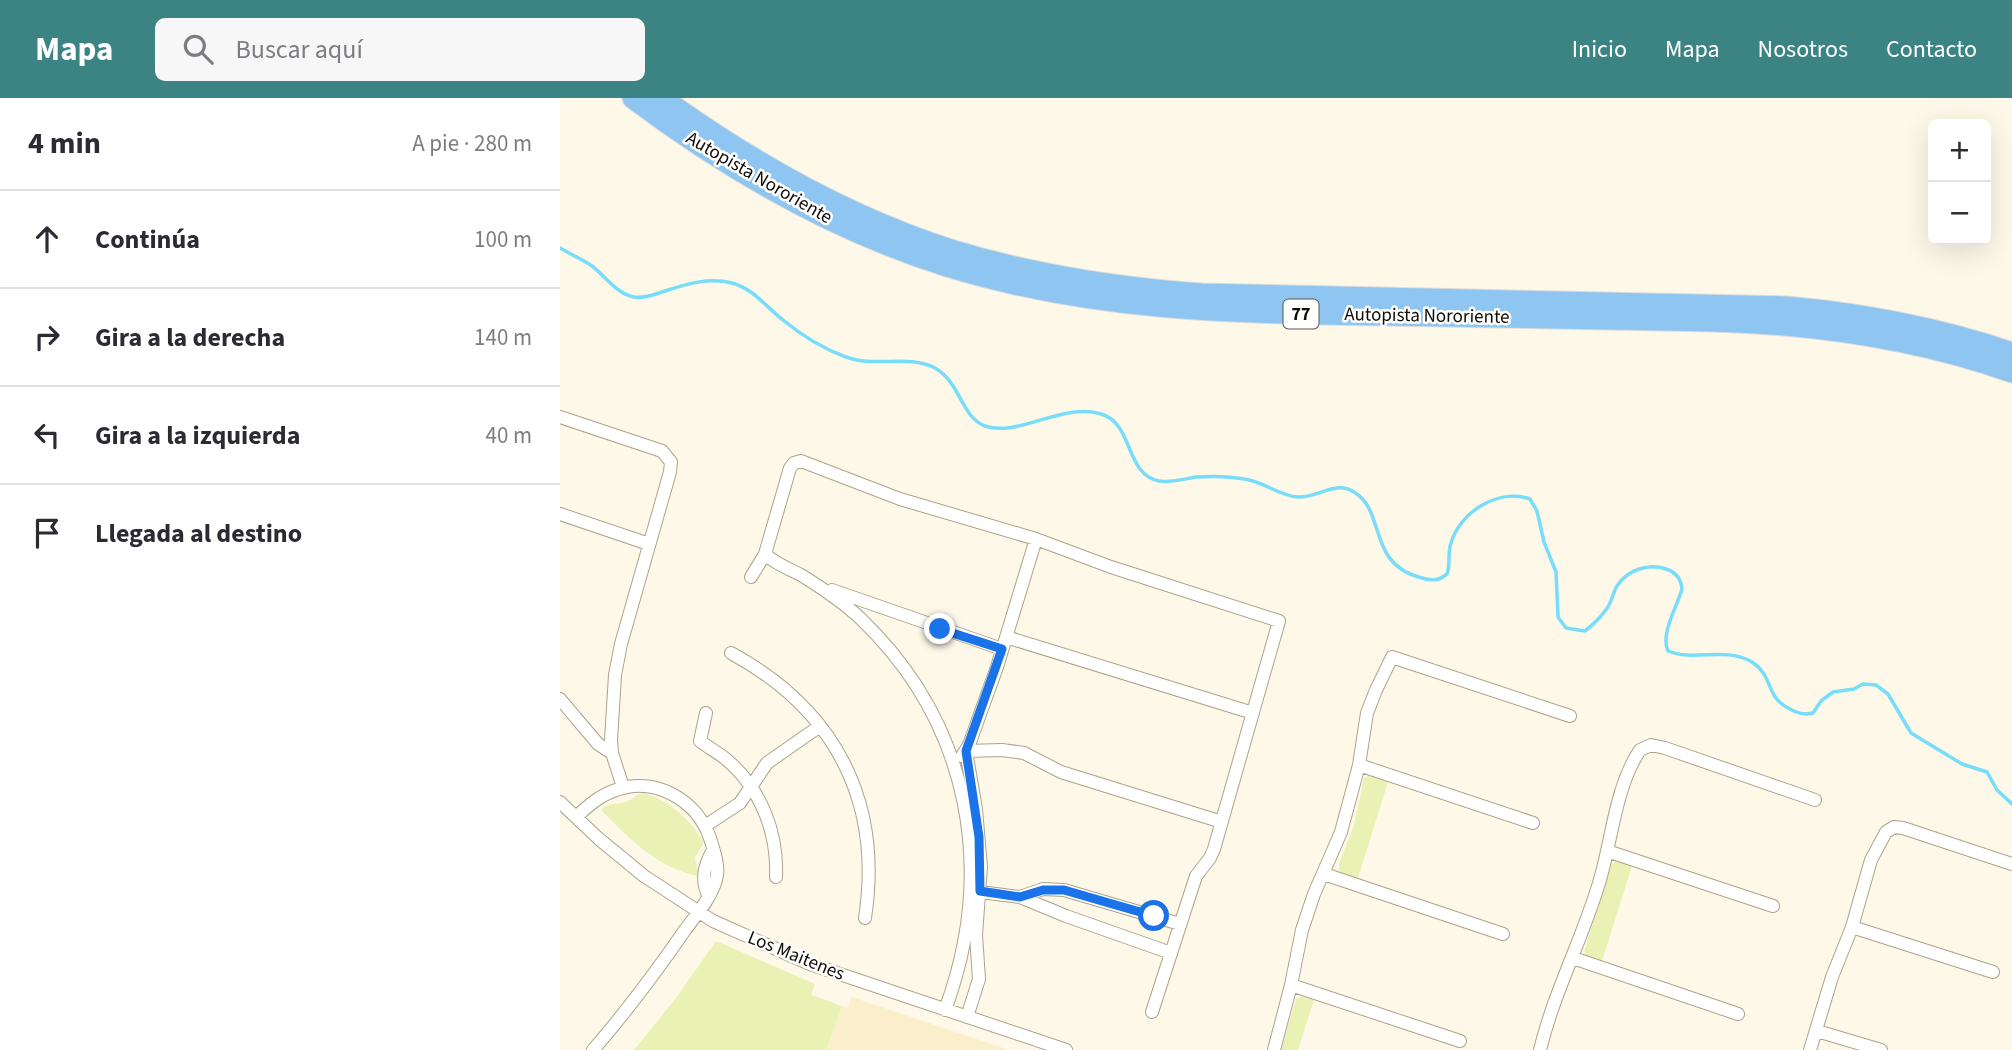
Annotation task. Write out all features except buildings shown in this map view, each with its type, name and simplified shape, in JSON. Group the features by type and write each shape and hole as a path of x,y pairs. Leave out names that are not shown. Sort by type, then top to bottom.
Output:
{"highway":[{"name":"Autopista Nororiente","path":"633,98 720,159 840,225 946,265 1058,293 1137,305 1224,312 1700,320 1788,324 1895,339 2012,372"},
{"name":"Autopista Nororiente","path":"662,98 744,153 857,214 953,251 1045,273 1158,291 1201,294 1799,308 1912,325 2012,353"}],"street":[{"path":"560,416 662,451 669,457 670,472 617,659 611,713 612,753 623,787"},
{"path":"751,577 765,554 790,468 801,461 900,499 1036,540 1279,621 1222,822 1210,858 1196,876 1152,1012"},
{"path":"560,514 649,544"},
{"path":"954,764 966,751 1036,540"},
{"path":"765,554 815,584 856,615 895,656 910,675 934,716 954,764 968,824 975,891 961,960 945,1010"},
{"path":"815,584 868,604 1253,713"},
{"path":"856,615 861,606 868,604"},
{"path":"731,653 783,686 811,713 850,776 862,814 869,865 865,918"},
{"path":"1274,1050 1304,922 1341,832 1359,765 1367,713 1392,657 1570,716"},
{"path":"560,699 598,744 612,753"},
{"path":"706,713 700,741 727,760 751,786 766,815 773,837 776,877"},
{"path":"705,826 740,803 767,763 820,726"},
{"path":"1540,1050 1550,1012 1600,882 1626,783 1638,753 1647,746 1665,748 1815,800"},
{"path":"966,751 1008,750 1024,753 1061,772 1222,822"},
{"path":"966,751 979,837 975,891 979,979 967,1017"},
{"path":"1359,765 1533,823"},
{"path":"576,817 600,797 623,787 655,788 674,794 689,805 705,826 713,850 704,872 708,895 655,973 593,1050"},
{"name":"Los Maitenes","path":"560,802 644,876 713,921 784,954 1066,1050"},
{"path":"1810,1050 1832,977 1852,927 1871,860 1890,829 1903,828 2012,864"},
{"path":"1608,851 1773,906"},
{"path":"1324,874 1503,934"},
{"path":"1020,897 1043,890 1064,890 1180,924"},
{"path":"975,891 1020,897 1171,953"},
{"path":"1852,927 1993,972"},
{"path":"1573,958 1738,1014"},
{"path":"1291,985 1460,1041"},
{"path":"1817,1031 1881,1050"}],"shaded area":[{"path":"852,997 1009,1050 826,1050 842,1006 848,1007"}],"green space":[{"path":"1370,775 1388,782 1358,878 1342,874 1339,864 1354,825 1364,778"},
{"path":"643,793 662,800 678,812 704,842 695,858 699,876 670,867 645,851 601,810"},
{"path":"1616,861 1632,866 1602,961 1585,956 1584,952 1610,865"},
{"path":"716,941 815,984 811,995 842,1006 826,1050 634,1050 676,998"},
{"path":"1302,996 1314,1000 1298,1050 1281,1050 1296,999"}],"waterway":[{"path":"560,248 592,266 617,289 634,297 646,297 707,281 724,281 740,286 797,331 838,354 857,360 914,362 935,368 944,374 977,422 985,426 1013,427 1074,412 1104,415 1120,429 1141,470 1148,477 1159,481 1232,477 1251,480 1298,497 1333,489 1347,489 1364,501 1371,512 1379,537 1392,561 1404,571 1429,580 1447,574 1451,543 1456,532 1472,513 1482,505 1505,497 1530,499 1537,511 1544,542 1556,572 1558,617 1566,628 1585,631 1608,607 1621,580 1632,572 1652,567 1670,570 1677,576 1682,589 1666,637 1668,651 1689,655 1721,654 1742,657 1752,662 1764,674 1777,700 1802,714 1813,713 1821,701 1833,692 1854,689 1863,684 1876,685 1888,694 1911,733 1962,764 1987,772 1997,790 2012,804"}],"route":[{"path":"940,629 1002,649 966,751 979,837 980,891 1020,897 1043,890 1064,890 1154,916"}]}
